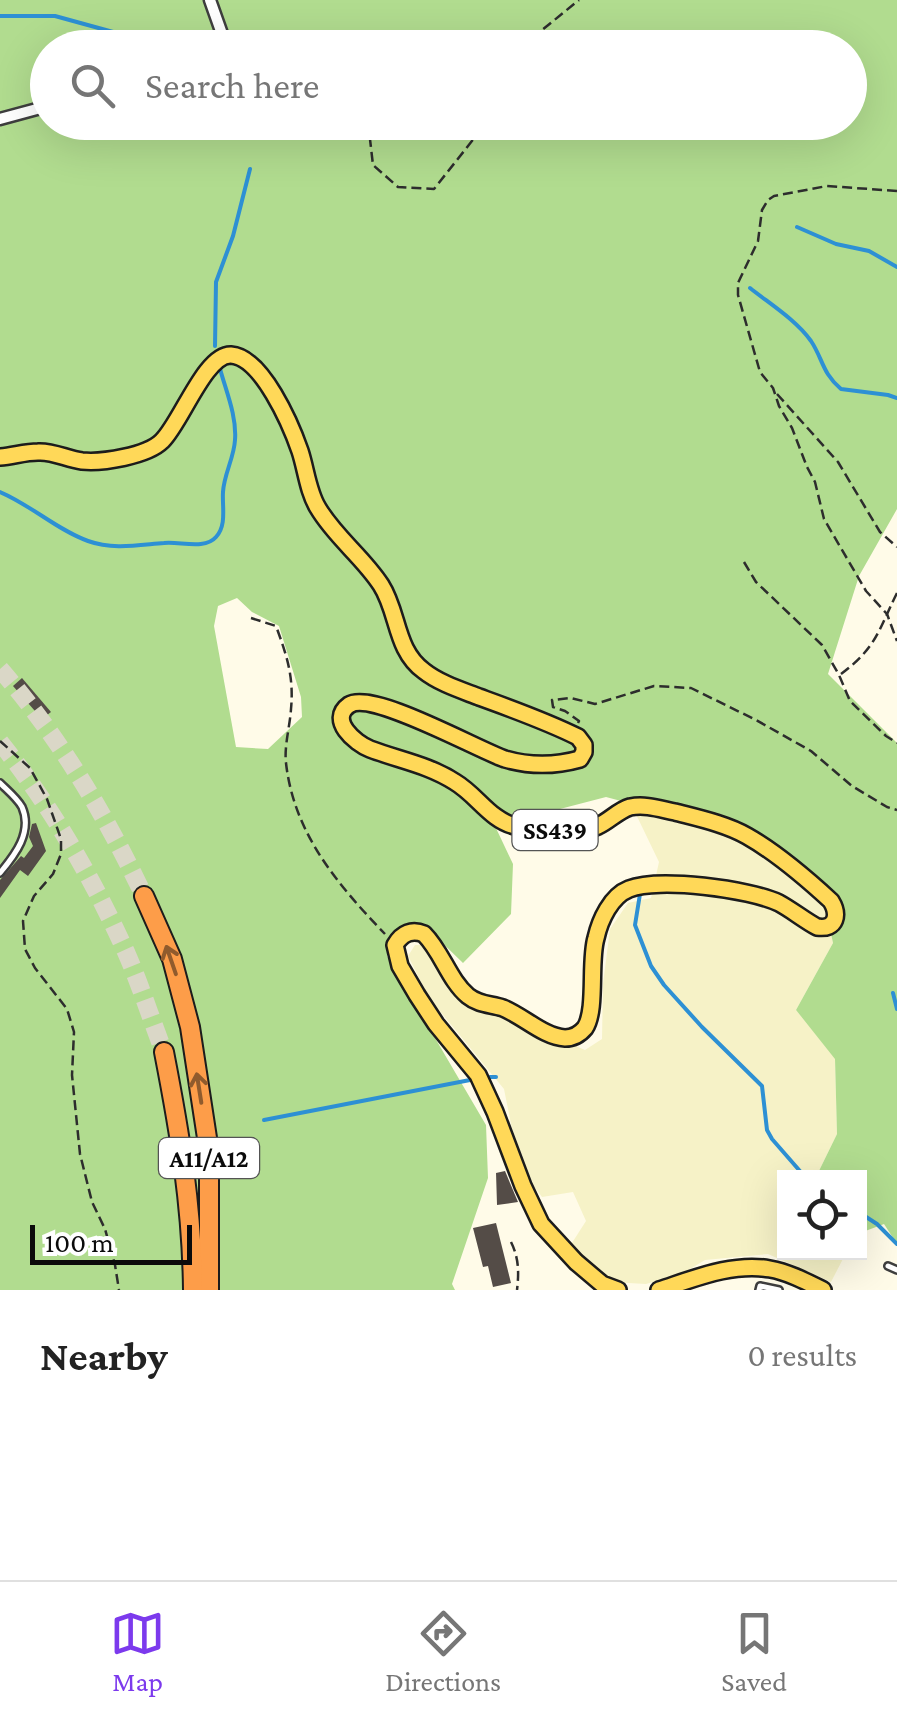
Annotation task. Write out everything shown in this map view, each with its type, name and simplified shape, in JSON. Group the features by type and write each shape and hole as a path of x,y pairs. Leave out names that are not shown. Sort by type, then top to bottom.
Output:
{"highway":[{"name":"A11/A12","path":"144,896 172,959 190,1028 209,1151 210,1290"},
{"name":"A11/A12","path":"164,1052 185,1169 193,1290"}],"main road":[{"path":"0,457 37,452 104,461 154,448 173,428 210,366 220,358 235,355 267,383 298,446 316,507 380,584 390,601 405,652 415,664 461,690 569,733"},
{"name":"SS439","path":"395,945 404,934 424,934 466,995 479,1004 511,1012 566,1038 576,1036 587,1024 596,937 610,905 625,890 644,885 736,890 779,903 818,927 835,922 836,910 831,901 745,834 646,806 626,808 594,828 574,832 514,826 493,816 459,784 442,774 356,742 342,724 342,714 356,702 372,704 434,726 506,759 550,766 580,759 584,745 569,733"},
{"path":"395,945 400,966 417,995 478,1075 541,1224 589,1273 618,1290"},
{"path":"658,1290 740,1268 770,1269 824,1290"}],"street":[{"path":"210,0 221,30"},
{"path":"0,119 30,111"}],"lane":[{"path":"0,783 21,806 24,838 0,872"},
{"path":"888,1266 897,1270"},
{"path":"759,1290 760,1286 779,1290"}],"path":[{"path":"542,30 579,0"},
{"path":"370,140 372,165 398,186 434,189 473,140"},
{"path":"897,191 827,186 774,196 762,210 758,241 738,282 760,372 838,462 880,532 897,547"},
{"path":"773,388 815,482 832,536 866,592 886,614 897,641"},
{"path":"744,562 756,582 822,645 850,701 897,743"},
{"path":"839,675 862,658 884,627 897,593"},
{"path":"251,618 276,626 290,661 292,705 285,760 298,818 321,858 354,902 395,945"},
{"path":"569,733 579,721 565,710 552,707 552,700 571,698 596,704 654,686 691,688 811,751 852,786 897,810"},
{"path":"0,741 30,768 47,799 61,839 53,874 34,896 24,922 25,949 67,1009 74,1032 72,1075 80,1154 92,1202 116,1265 119,1290"},
{"path":"511,1242 517,1254 517,1290"}],"shaded area":[{"path":"632,806 745,834 823,897 833,943 796,1010 835,1058 837,1134 819,1170 777,1170 777,1258 768,1254 705,1260 685,1272 646,1284 611,1282 570,1246 586,1221 573,1192 542,1197 533,1185 512,1129 504,1089 429,998 408,956 415,945 428,945 475,1008 515,1020 585,1050 602,1039 610,929 628,903 651,898 659,862"},
{"path":"782,1260 842,1260 831,1282"}],"green space":[{"path":"0,0 897,0 897,509 859,576 828,674 897,743 897,1244 884,1224 867,1230 867,1170 819,1170 837,1134 835,1059 796,1010 833,943 823,897 745,834 606,797 495,826 513,864 511,914 463,963 426,927 400,928 387,956 486,1125 488,1178 452,1284 455,1290 0,1290","holes":["237,598 252,612 279,626 301,697 302,717 268,749 236,747 214,626 218,606"]}],"building":[{"path":"22,678 51,712 42,719 13,686"},
{"path":"36,823 46,851 28,876 20,870 0,898 0,880 33,846 29,837 32,824"},
{"path":"505,1171 518,1202 497,1205 496,1173"},
{"path":"496,1223 511,1283 493,1287 488,1266 483,1267 473,1228"}],"waterway":[{"path":"0,16 55,16 106,30"},
{"path":"215,346 216,282 233,236 250,169"},
{"path":"797,227 836,244 869,251 897,267"},
{"path":"750,288 805,333 841,389 897,398"},
{"path":"0,492 66,531 97,544 211,541 222,527 224,485 235,440 219,365"},
{"path":"640,894 635,925 651,966 702,1027 762,1086 767,1130 799,1170"},
{"path":"893,993 897,1009"},
{"path":"490,1077 496,1077"},
{"path":"264,1120 470,1080"},
{"path":"867,1218 897,1244"}],"tunnel":[{"path":"0,669 80,778 144,896"},
{"path":"0,742 53,817 99,897 131,964 164,1052"}]}
